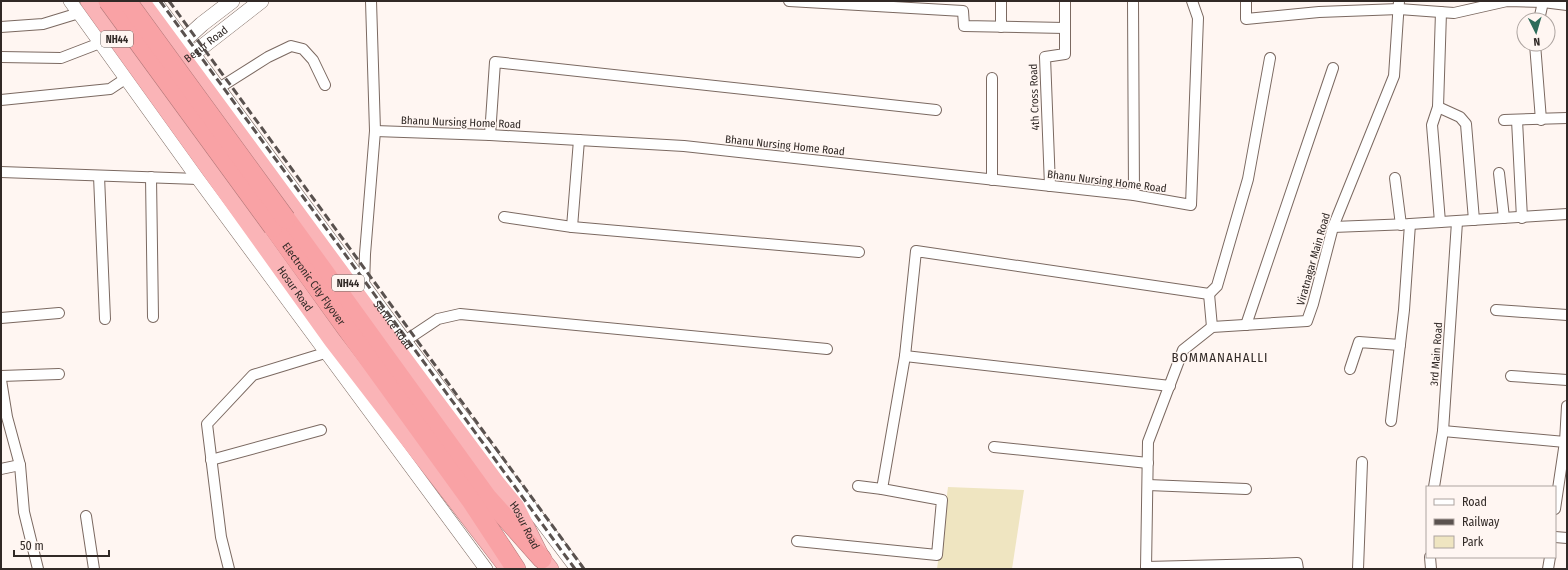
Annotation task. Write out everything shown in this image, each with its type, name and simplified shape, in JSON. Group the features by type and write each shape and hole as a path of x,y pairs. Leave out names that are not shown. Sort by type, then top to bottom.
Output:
{"highway":[{"name":"Electronic City Flyover","path":"108,1 487,497 546,564"},
{"name":"Electronic City Flyover","path":"127,1 472,502 516,569"},
{"name":"Hosur Road","path":"141,1 185,51 417,377 516,506 546,564"},
{"name":"Hosur Road","path":"84,7 148,82 332,340 500,560 511,569"}],"main road":[{"name":"Begur Road","path":"185,51 202,24 232,1"},
{"name":"Begur Road","path":"185,51 215,39 261,1"},
{"path":"148,82 185,51"}],"street":[{"path":"70,1 84,7 100,43 125,79 325,353 486,569"},
{"name":"Service Road","path":"155,1 185,51 219,88 405,341 577,569"},
{"path":"364,285 365,254 375,131 371,1"},
{"path":"789,1 963,10 964,26 1065,28"},
{"path":"1001,1 1001,27"},
{"name":"4th Cross Road","path":"1050,186 1045,57 1065,54 1065,1"},
{"path":"1133,1 1134,195"},
{"name":"Bhanu Nursing Home Road","path":"375,131 490,134 684,146 1134,195 1191,205 1198,18 1192,1"},
{"path":"1246,1 1246,19 1399,5 1454,13 1507,1 1543,2 1567,5"},
{"path":"1541,12 1543,2"},
{"name":"Viratnagar Main Road","path":"1212,327 1307,320 1313,304 1333,226 1394,76 1399,5"},
{"path":"1,27 43,24 84,7"},
{"path":"1440,222 1432,125 1438,107 1441,12"},
{"path":"1,57 61,58 100,43"},
{"path":"219,88 268,57 290,46 303,49 313,60 325,85"},
{"path":"1536,52 1541,120"},
{"path":"1209,294 1217,286 1248,179 1270,58"},
{"path":"490,134 495,62 936,110"},
{"path":"1246,325 1333,68"},
{"path":"992,78 992,180"},
{"path":"1,100 110,89 125,79"},
{"path":"1438,107 1460,117 1466,124 1474,220"},
{"path":"1504,120 1567,118"},
{"path":"1517,120 1522,218"},
{"path":"572,227 579,140"},
{"path":"1,172 198,179"},
{"path":"1499,172 1504,218"},
{"path":"99,176 104,319"},
{"path":"151,177 153,317"},
{"path":"1391,422 1400,345 1405,224 1395,178"},
{"path":"1333,226 1457,222 1567,214"},
{"path":"504,217 572,227 859,252"},
{"name":"3rd Main Road","path":"1434,486 1443,431 1457,222"},
{"path":"882,489 905,356 916,251 1209,294"},
{"path":"1209,294 1212,327 1183,350 1148,442 1146,568 1267,566 1297,563 1298,569"},
{"path":"1496,310 1567,315"},
{"path":"1,318 59,313"},
{"path":"405,341 438,319 460,314 827,348"},
{"path":"1350,369 1359,342 1400,345"},
{"path":"228,569 221,536 207,424 253,375 325,353"},
{"path":"905,356 1170,386"},
{"path":"1,376 59,374"},
{"path":"1511,376 1567,380"},
{"path":"1,380 4,418 20,465 24,512 38,569"},
{"path":"1556,497 1565,442 1567,406"},
{"path":"211,460 321,430"},
{"path":"1443,431 1565,442"},
{"path":"994,447 1148,463"},
{"path":"1358,569 1362,462"},
{"path":"1,469 20,465"},
{"path":"1148,485 1246,489"},
{"path":"797,541 937,555 942,500 858,486"},
{"path":"86,516 94,569"},
{"path":"1556,537 1567,538"},
{"path":"1430,558 1431,569"},
{"path":"1548,569 1550,558"}],"green space":[{"path":"948,487 1024,490 1012,569 937,569"}],"railway":[{"path":"160,1 575,569"},
{"path":"169,1 584,569"}],"district":[{"name":"BOMMANAHALLI","path":"1220,357"}]}
